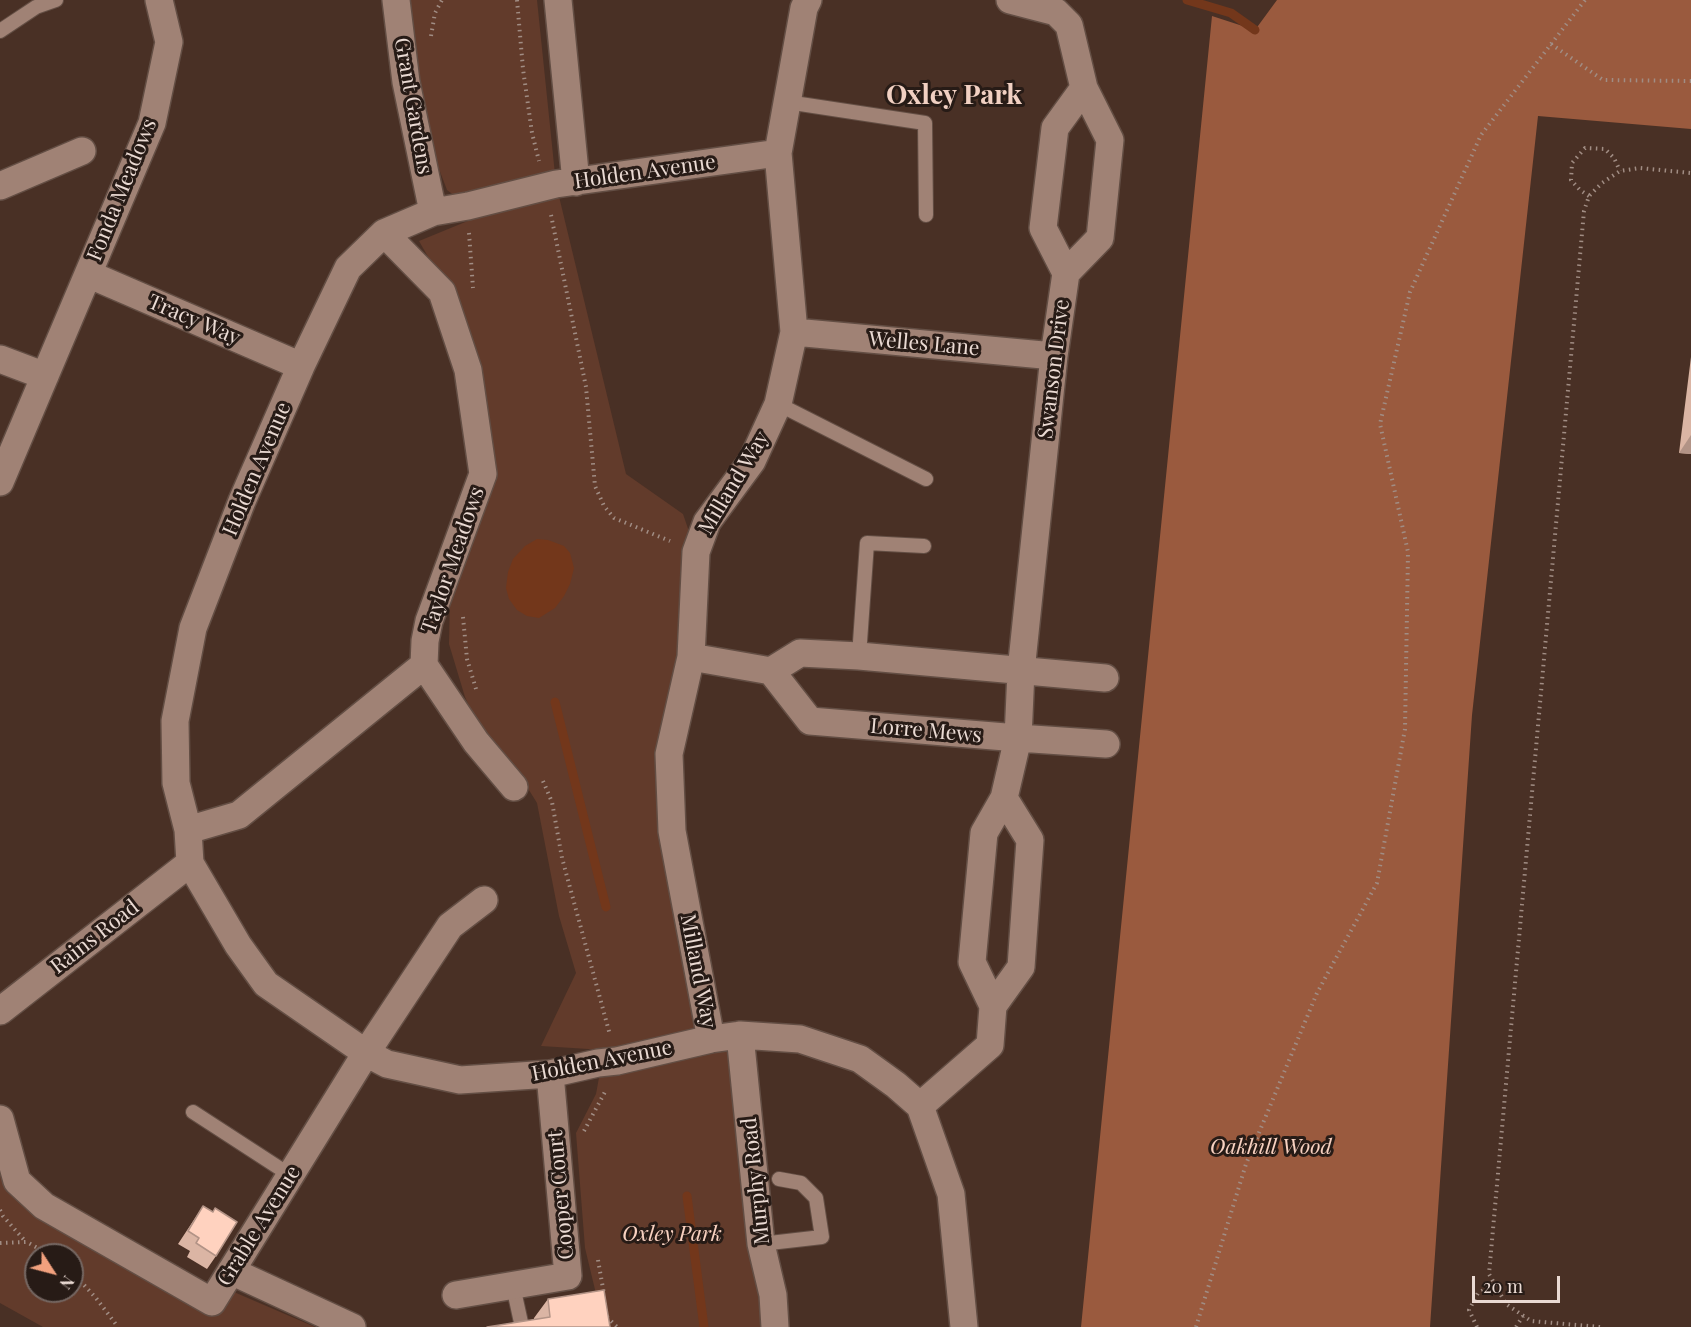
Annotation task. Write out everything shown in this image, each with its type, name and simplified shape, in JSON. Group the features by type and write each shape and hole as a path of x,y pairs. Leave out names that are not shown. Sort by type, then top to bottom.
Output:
{"street":[{"name":"Fonda Meadows","path":"0,482 152,123 169,42 159,0"},
{"name":"Grant Gardens","path":"396,0 406,81 433,212"},
{"path":"558,0 576,182"},
{"name":"Milland Way","path":"711,1039 672,831 669,754 691,657 696,552 707,522 752,462 778,404 794,332 777,153 804,8 808,0"},
{"name":"Swanson Drive","path":"920,1106 990,1045 993,1006 972,962 984,833 1004,798 1018,738 1021,671 1054,356 1066,273 1100,237 1110,140 1084,88 1069,25 1056,12 1010,0"},
{"path":"1066,273 1043,228 1055,128 1084,88"},
{"path":"0,186 82,151"},
{"name":"Holden Avenue","path":"777,153 545,186 468,206 433,212 384,233 348,268 301,366 242,501 193,628 175,720 176,783 188,830 190,863 238,945 266,984 366,1053 387,1064 460,1080 550,1074 711,1039 740,1035 800,1039 860,1059 920,1106 951,1194 964,1327"},
{"name":"Taylor Meadows","path":"384,233 442,292 468,370 483,474 429,621 424,665"},
{"name":"Tracy Way","path":"88,274 301,366"},
{"name":"Welles Lane","path":"794,332 1054,356"},
{"path":"0,359 45,376"},
{"path":"691,657 771,671 800,653 859,656 1105,678"},
{"path":"188,830 239,815 424,665 476,742 514,787"},
{"name":"Lorre Mews","path":"771,671 810,721 1106,744"},
{"path":"993,1006 1021,967 1030,840 1004,798"},
{"name":"Rains Road","path":"0,1011 190,863"},
{"path":"366,1053 450,926 484,900"},
{"name":"Murphy Road","path":"740,1035 761,1244 774,1295 775,1327"},
{"name":"Grable Avenue","path":"0,1119 17,1181 44,1206 212,1302 366,1053"},
{"name":"Cooper Court","path":"456,1295 568,1276 550,1074"},
{"path":"231,1271 352,1327"}],"lane":[{"path":"0,32 36,7 56,0"},
{"path":"787,102 925,123 926,215"},
{"path":"778,404 926,478"},
{"path":"859,656 867,543 924,546"},
{"path":"193,1112 290,1175"},
{"path":"761,1244 822,1238 816,1198 801,1182 779,1179"},
{"path":"513,1286 522,1327"}],"path":[{"path":"431,42 435,14 442,0"},
{"path":"517,0 532,134 545,186 586,387 595,486 604,507 614,519 696,552"},
{"path":"1196,1327 1246,1164 1317,993 1377,883 1405,729 1408,552 1380,424 1410,292 1481,135 1585,0"},
{"path":"1551,44 1603,80 1691,81"},
{"path":"1589,196 1571,180 1572,163 1585,148 1605,149 1614,158 1620,171"},
{"path":"1600,1327 1531,1322 1506,1305 1489,1274 1584,211 1589,196 1602,183 1620,171 1640,168 1691,173"},
{"path":"468,206 473,294"},
{"path":"462,609 464,639 479,695"},
{"path":"540,775 552,801 562,858 617,1061 605,1093 584,1131"},
{"path":"0,1210 27,1242"},
{"path":"0,1243 27,1242"},
{"path":"596,1251 604,1295"},
{"path":"1478,1327 1469,1310 1478,1293 1495,1284"},
{"path":"84,1285 118,1327"},
{"path":"606,1306 608,1317 617,1327"},
{"path":"1516,1327 1523,1317"}],"green space":[{"path":"396,0 537,0 556,184 626,474 683,514 696,552 669,754 711,1039 740,1035 775,1327 604,1327 585,1248 576,1133 596,1094 604,1050 541,1046 576,973 559,916 537,803 524,782 485,741 465,697 449,644 450,600 484,494 463,318 419,241 553,186 468,206 447,190 406,82"},
{"name":"Oakhill Wood","path":"1277,0 1691,0 1691,129 1538,116 1472,715 1430,1327 1081,1327 1212,16 1255,30"},
{"path":"0,1118 17,1181 197,1291 227,1289 315,1327 43,1327 0,1303"}],"shaded area":[{"path":"537,539 564,546 570,553 574,568 564,596 555,608 539,618 527,616 517,610 509,599 506,588 508,572 513,559 525,546"}],"building":[{"path":"203,1206 213,1212 215,1208 237,1222 216,1256 196,1243 199,1238 188,1231"},
{"path":"604,1290 610,1327 487,1327 550,1317 548,1299"}],"waterway":[{"path":"1187,0 1231,13 1255,30"},
{"path":"555,702 606,907"},
{"path":"687,1196 704,1327"}],"district":[{"name":"Oxley Park","path":"954,96"}]}
